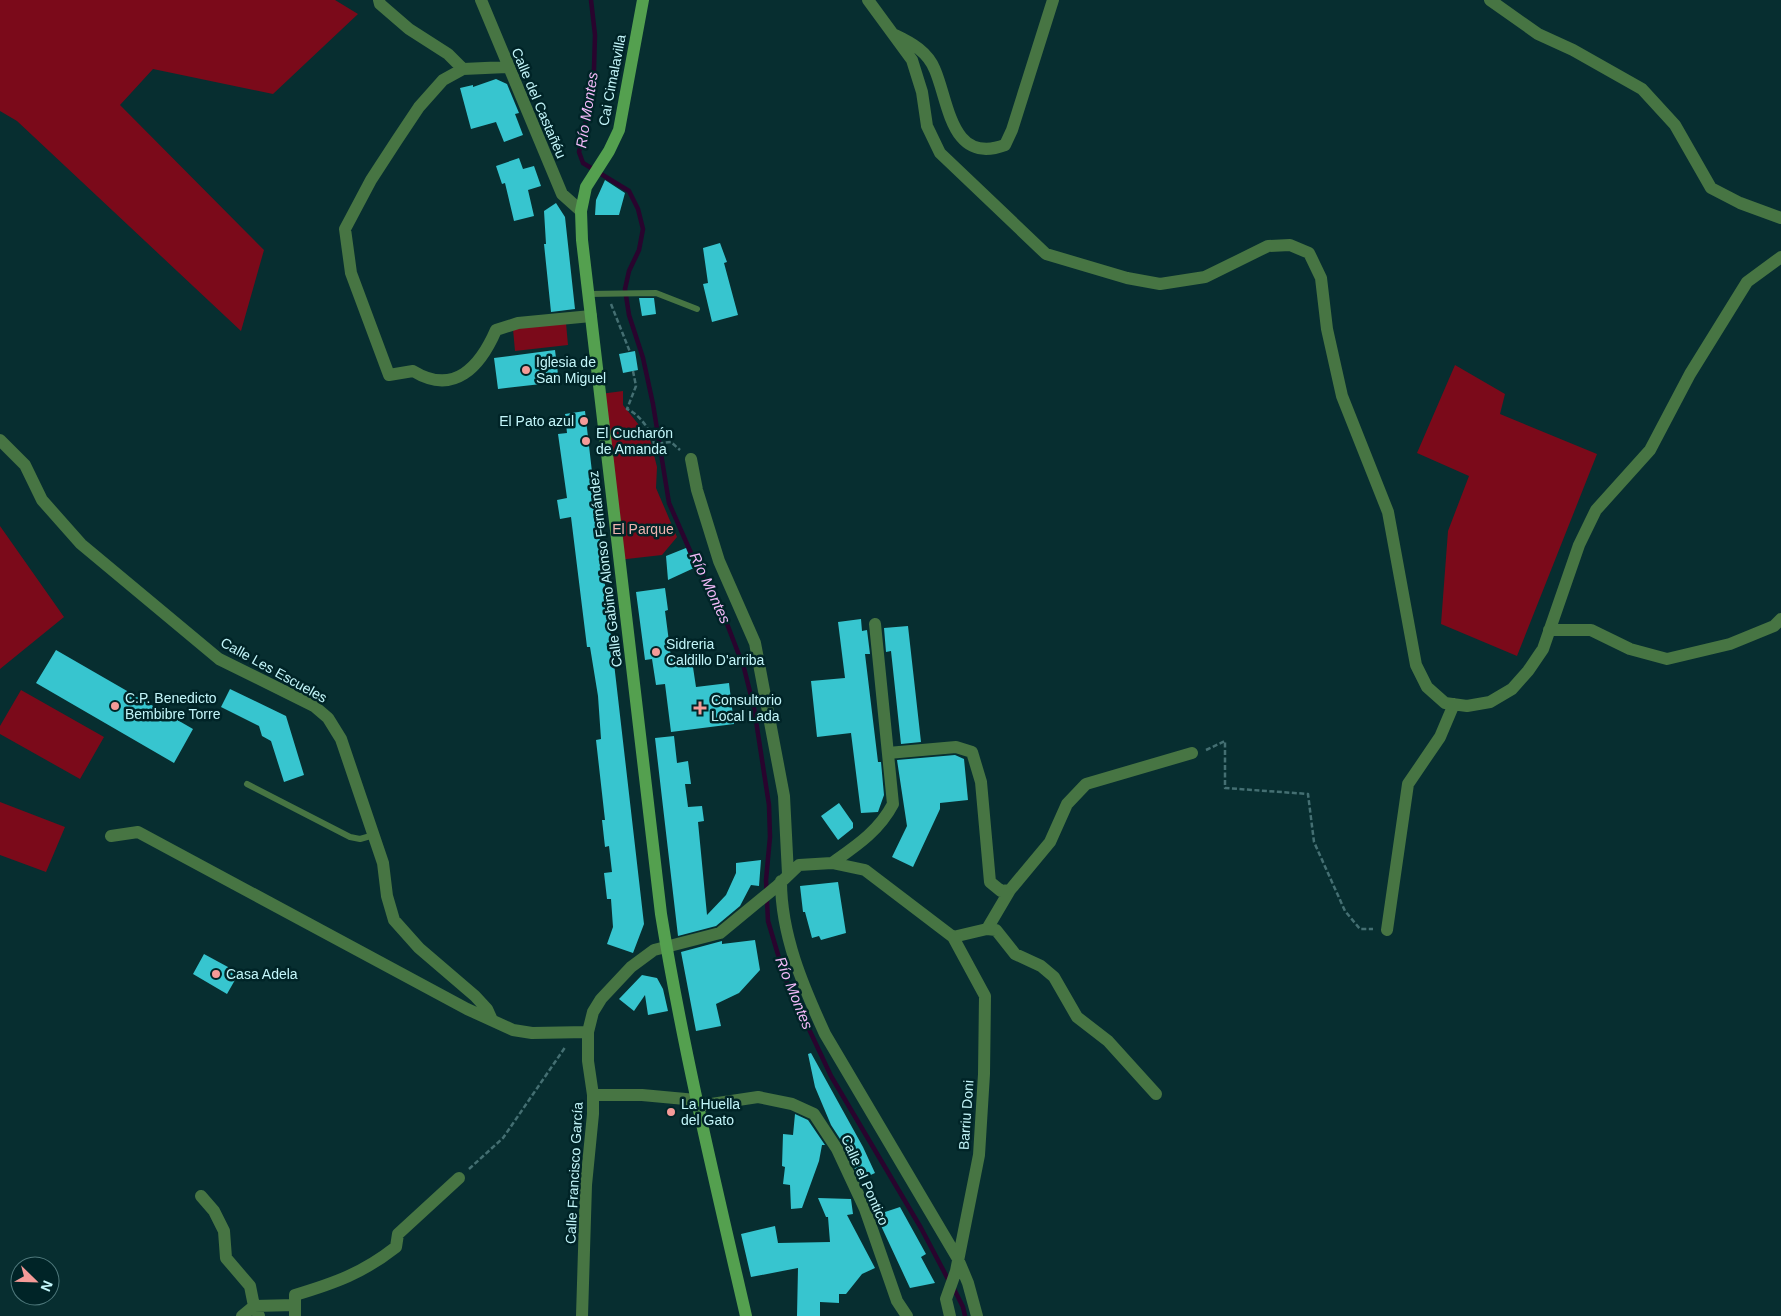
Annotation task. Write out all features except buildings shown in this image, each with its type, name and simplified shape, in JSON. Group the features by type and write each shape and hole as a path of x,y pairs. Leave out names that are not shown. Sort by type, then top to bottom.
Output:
{"street":[{"path":"379,0 380,4 409,29 448,54 463,69"},
{"name":"Calle del Castañéu","path":"480,0 562,194 581,211"},
{"name":"Cai Cimalavilla","path":"586,187 609,151 619,130 644,0"},
{"path":"868,0 912,60 922,92 927,126 940,153 1046,254 1127,278 1160,284 1205,277 1268,246 1290,245 1309,254 1321,278 1327,329 1342,396 1388,512 1416,665 1427,687 1445,703 1467,706 1490,702 1512,689 1528,672 1542,648 1580,545 1596,510 1650,450 1670,409 1747,282 1781,257"},
{"path":"892,33 911,42 925,54 935,69 947,113 958,134 976,148 993,149 1005,145 1012,130 1053,0"},
{"path":"1490,0 1538,34 1573,50 1642,89 1675,125 1711,188 1740,203 1781,218"},
{"path":"507,67 463,69 443,80 419,107 371,180 345,229 352,273 389,375 413,371 428,380 446,381 456,378 472,367 488,349 496,330 518,323 591,316"},
{"name":"Calle Gabino Alonso Fernández","path":"586,187 581,211 588,294 631,671 666,947 697,1103 746,1316"},
{"name":"Calle Les Escueles","path":"0,440 25,465 42,500 81,544 219,659 314,706 328,718 341,739 383,863 394,920 418,948 475,996 487,1009 492,1020"},
{"path":"691,459 697,490 720,561 755,643 784,796 781,906 790,946 808,998 825,1034 968,1283 977,1316"},
{"path":"1549,630 1592,630 1630,649 1667,659 1730,644 1774,626 1781,619"},
{"path":"832,864 860,843 884,820 893,804 875,624"},
{"path":"1387,930 1408,784 1440,737 1454,704"},
{"path":"888,753 956,747 972,752 981,782 990,882 1001,891 1010,890"},
{"path":"986,929 1010,890 1050,842 1067,804 1086,784 1192,753"},
{"path":"111,836 138,832 513,1030 532,1033 588,1032"},
{"name":"Barriu Doni","path":"666,947 720,933 799,865 832,864 865,870 953,937 985,996 984,1074 978,1156 957,1265 946,1299 950,1316"},
{"path":"953,937 986,929 996,930 1015,954 1041,966 1054,977 1077,1017 1108,1042 1156,1094"},
{"name":"Calle Francisco García","path":"582,1315 586,1185 593,1096 588,1061 588,1032 593,1012 601,999 631,967 654,950 666,947"},
{"name":"Calle el Pontico","path":"593,1096 642,1095 697,1103 758,1097 792,1104 814,1114 841,1158 865,1209 897,1301 907,1316"},
{"path":"242,1316 257,1311 295,1310 295,1295 362,1272 396,1247 398,1234 459,1178"},
{"path":"201,1196 214,1211 224,1231 226,1258 250,1286 257,1311"}],"lane":[{"path":"588,294 656,293 697,309"},
{"path":"247,784 350,837 360,839 374,836"}],"path":[{"path":"607,293 630,352"},
{"path":"633,371 636,386 627,409 634,412 653,436 654,444 671,442"},
{"path":"1192,753 1210,749 1225,741 1225,788 1308,794 1314,842 1345,911 1360,929 1387,930"},
{"path":"459,1178 503,1138 523,1111 566,1048 567,1032"}],"green space":[{"path":"0,0 335,0 358,14 273,94 153,69 120,105 264,250 241,331 17,121 0,111"},
{"path":"566,323 568,345 515,351 513,329"},
{"path":"1455,365 1505,394 1500,414 1597,454 1517,656 1441,624 1448,531 1469,476 1417,453"},
{"name":"El Parque","path":"623,391 623,405 650,439 657,467 656,488 677,537 662,555 618,560 600,394"},
{"path":"0,526 64,617 0,669"},
{"path":"21,690 104,737 80,779 0,734 0,726"},
{"path":"0,802 65,827 46,872 0,855"}],"waterway":[{"name":"Río Montes","path":"591,0 595,35 594,69 589,108 579,152 583,163 629,191 638,209 643,229 639,250 629,271 625,289 629,315 643,358 653,404 669,503 691,553 724,616 744,668 754,708 769,805 770,837 766,880 768,921 785,978 831,1076 921,1228 949,1281"},
{"name":"Río Montes","path":"953,1287 963,1307 965,1316"}],"place":[{"name":"Iglesia de San Miguel","path":"526,370"},
{"name":"El Pato azul","path":"584,421"},
{"name":"El Cucharón de Amanda","path":"586,441"},
{"name":"Sidreria Caldillo D'arriba","path":"656,652"},
{"name":"C.P. Benedicto Bembibre Torre","path":"115,706"},
{"name":"Consultorio Local Lada","path":"700,708"},
{"name":"Casa Adela","path":"216,974"},
{"name":"La Huella del Gato","path":"671,1112"}]}
